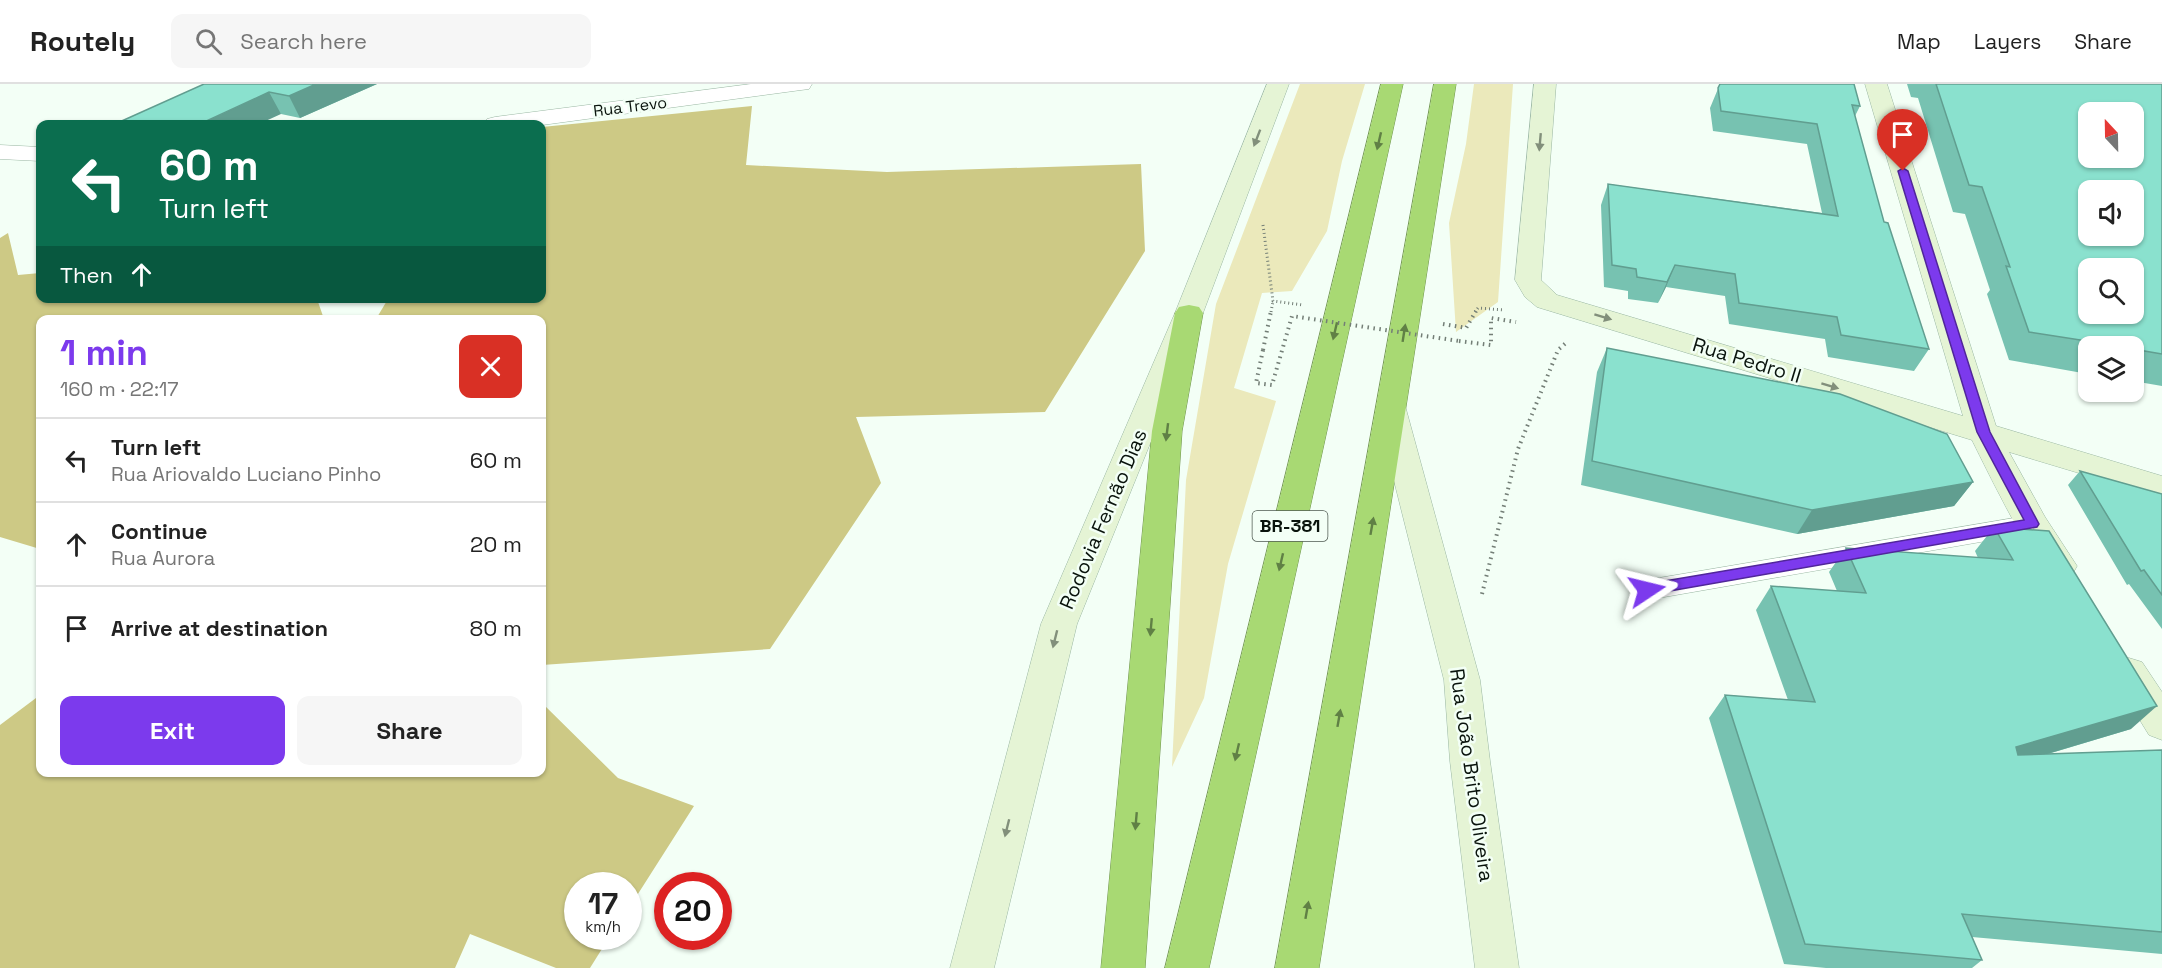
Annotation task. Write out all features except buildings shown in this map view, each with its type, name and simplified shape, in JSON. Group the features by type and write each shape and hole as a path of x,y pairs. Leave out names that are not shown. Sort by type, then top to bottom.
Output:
{"highway":[{"name":"BR-381","path":"1187,968 1392,84"},
{"path":"1297,968 1445,84"},
{"path":"1123,968 1167,431 1189,313"}],"street":[{"name":"Rua Trevo","path":"526,120 801,84"},
{"name":"Rodovia Fernão Dias","path":"972,968 1059,624 1189,313 1278,84"},
{"name":"Rua Pedro II","path":"1545,84 1528,280 1535,291 1547,301 2162,488"},
{"path":"1876,84 1983,432 2032,524 2078,594"},
{"path":"0,152 36,154"},
{"name":"Rua João Brito Oliveira","path":"1391,409 1462,680 1470,761 1497,968"},
{"path":"2110,644 2162,724"}],"lane":[{"path":"1647,590 2032,524"}],"path":[{"path":"1238,187 1263,222 1274,301 1257,383 1272,385 1292,316 1491,345 1491,318 1526,324"},
{"path":"1274,301 1340,311"},
{"path":"1406,318 1466,328 1478,308 1508,310"},
{"path":"1481,599 1518,449 1558,350 1568,341"}],"shaded area":[{"path":"1300,84 1365,84 1342,161 1327,231 1292,291 1262,293 1234,388 1276,401 1228,564 1204,698 1172,767 1186,480 1216,304"},
{"path":"1474,84 1513,84 1498,302 1456,332 1449,223 1466,144"},
{"path":"752,106 746,165 887,172 1141,164 1145,251 1045,412 856,417 881,483 770,649 546,665 546,315 378,315 386,303 546,303 546,127"},
{"path":"8,233 18,275 36,273 36,303 318,303 323,315 36,315 36,548 0,537 0,238"},
{"path":"36,698 36,777 546,777 546,707 618,778 694,806 642,888 642,872 564,872 564,950 601,950 590,968 556,968 470,934 455,968 0,968 0,725"}],"route":[{"path":"1647,590 2032,524 1983,432 1903,171"}]}
